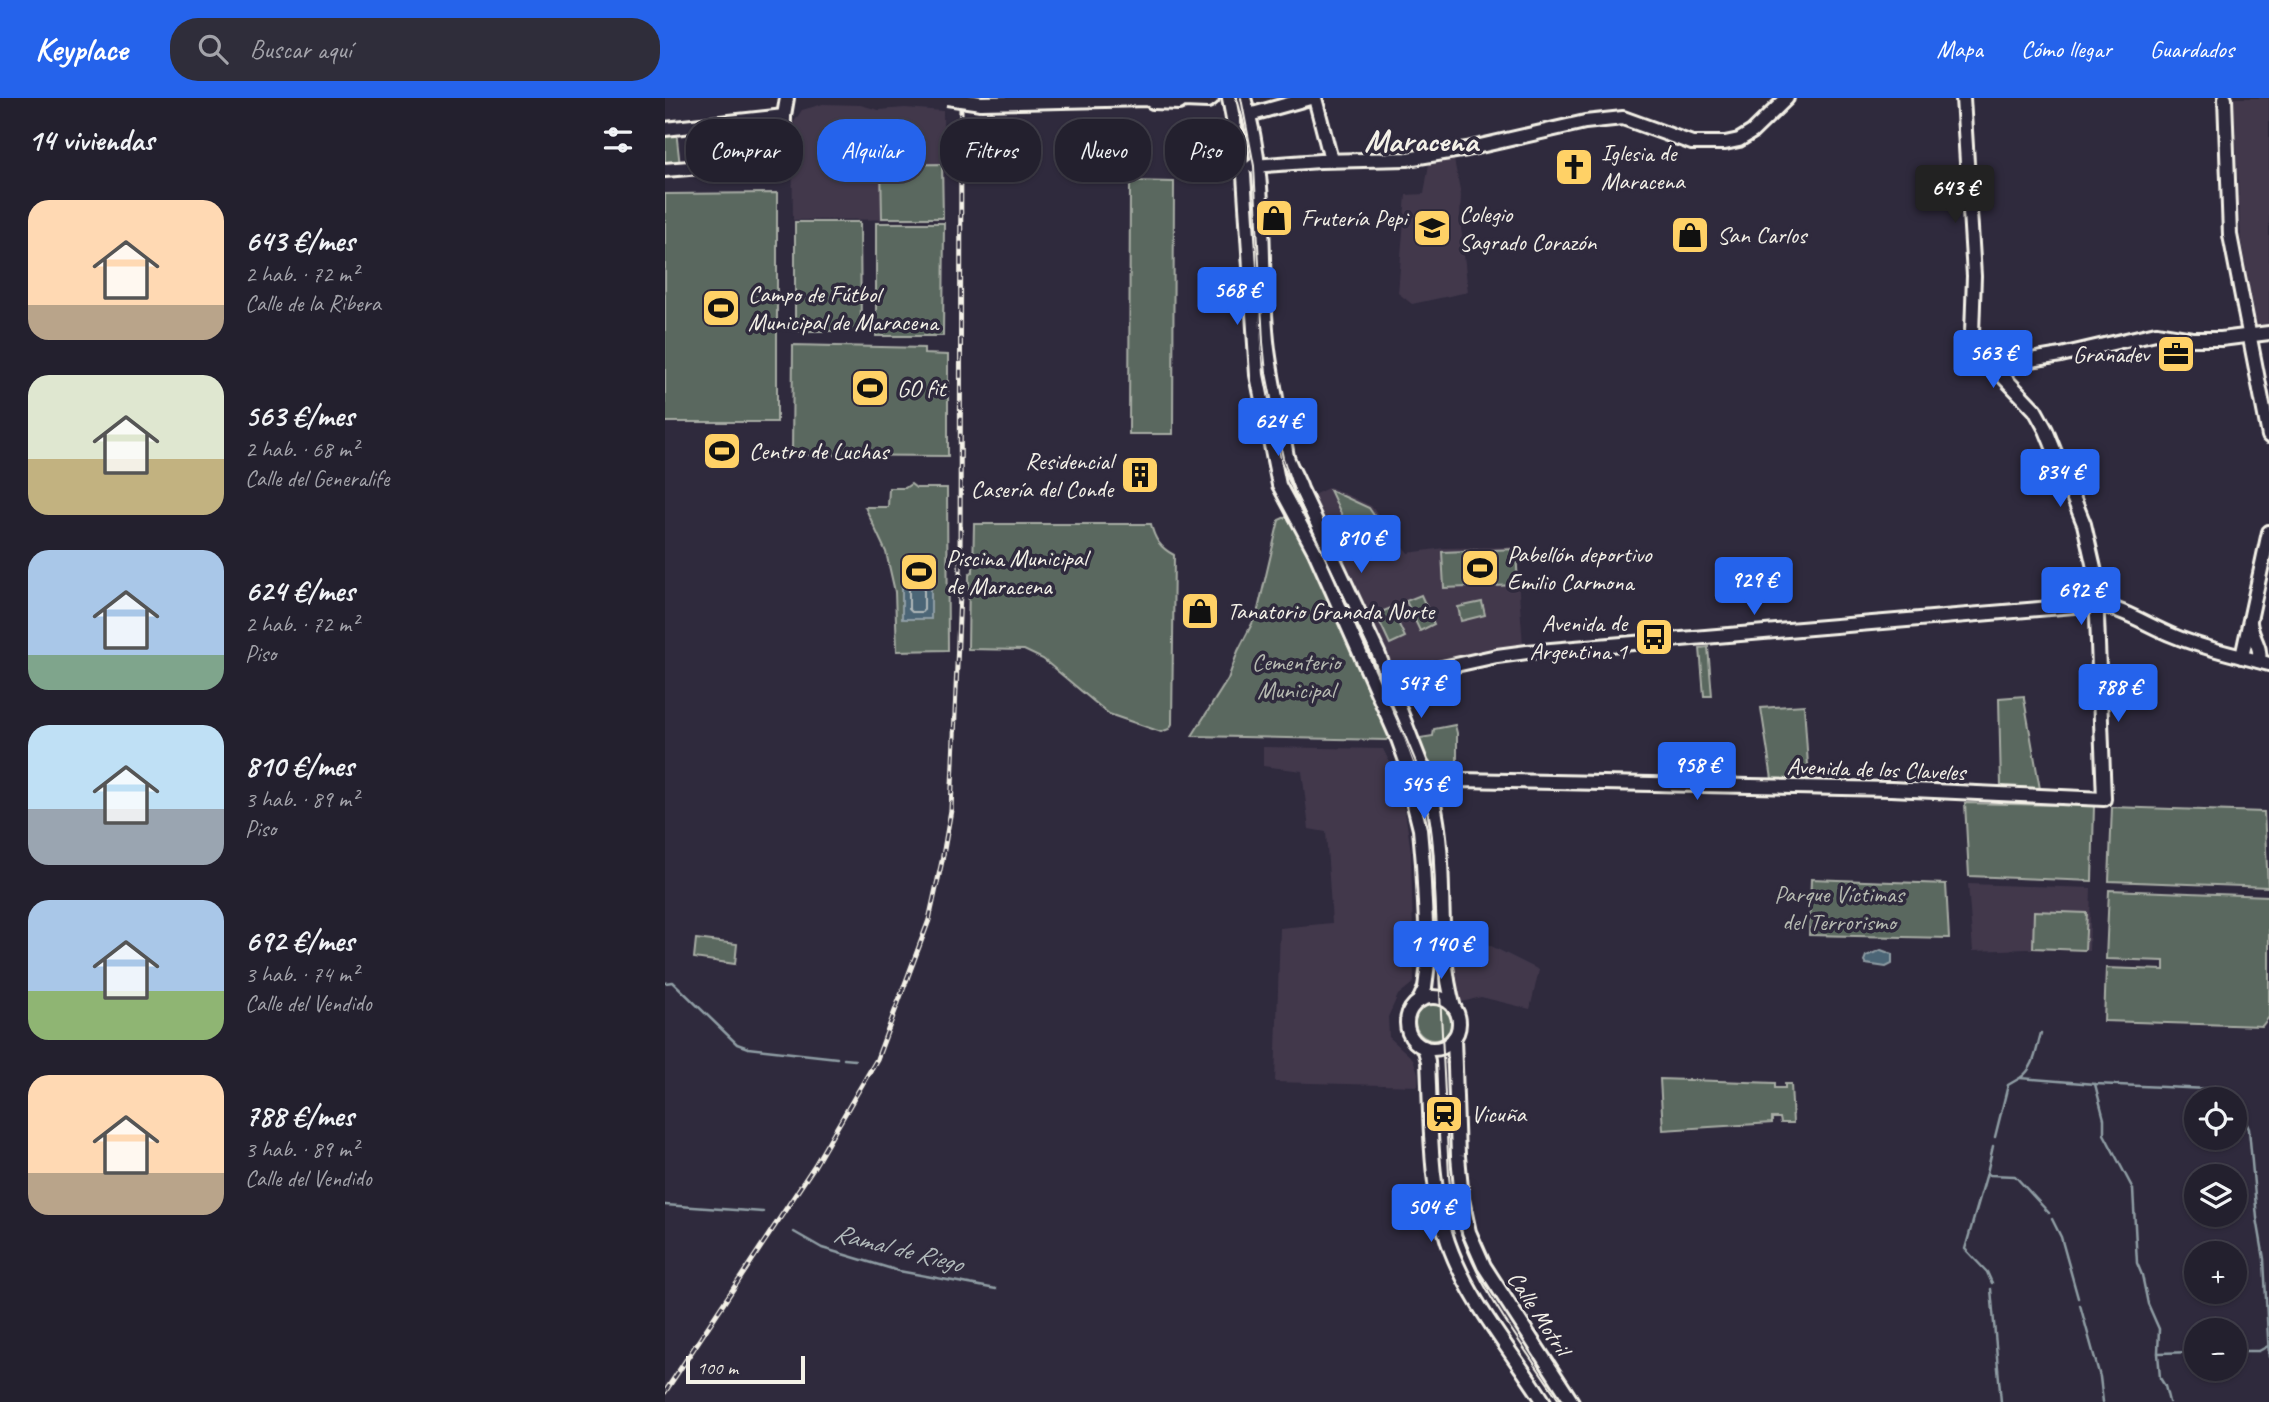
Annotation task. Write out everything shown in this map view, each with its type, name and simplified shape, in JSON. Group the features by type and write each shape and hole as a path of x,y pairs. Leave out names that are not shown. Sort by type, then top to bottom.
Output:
{"street":[{"path":"665,170 783,160 787,98"},
{"path":"947,98 981,103 1148,99 1153,102 1179,103 1183,99 1208,101 1212,98"},
{"path":"1229,98 1249,115"},
{"path":"1229,98 1233,119"},
{"path":"1244,98 1258,167 1267,343 1287,457 1362,618 1421,764 1437,786 1433,800 1422,804 1413,801"},
{"path":"1249,115 1313,98 1331,160"},
{"path":"1245,164 1258,167 1331,160 1407,159 1467,149 1580,123 1623,118 1692,143 1725,143 1739,140 1752,132 1787,98"},
{"path":"1963,98 1975,276 1972,332 1975,347 2035,410 2046,430 2084,524 2097,581 2098,604"},
{"path":"2225,98 2231,235 2269,436"},
{"path":"665,129 784,116"},
{"path":"1245,182 1257,375 1271,455 1281,485 1315,552 1407,764 1407,790 1413,801 1420,829 1428,963 1425,988 1419,1001 1409,1012 1407,1024 1411,1036 1425,1047 1442,1047 1454,1038 1459,1021 1444,961 1439,829 1433,800"},
{"path":"1996,369 2007,364 2061,355 2155,333 2192,339 2221,339 2269,332"},
{"path":"1281,485 1285,473 1296,478"},
{"path":"1281,485 1294,491 1296,478"},
{"path":"2248,649 2250,622 2269,532"},
{"path":"1387,680 1511,654 2098,604 2113,607 2203,647 2248,649 2264,662"},
{"name":"Avenida de los Claveles","path":"1437,786 1460,780 1953,792 2103,799 2098,604"},
{"path":"1409,782 1415,776 1429,775"},
{"path":"1419,1001 1431,997 1441,998 1454,1008"},
{"name":"Calle Motril","path":"1454,1038 1458,1156 1462,1199 1469,1232 1484,1266 1572,1402"},
{"name":"Calle Motril","path":"1425,1047 1438,1202 1447,1240 1463,1277 1544,1402"}],"shaded area":[{"path":"2234,98 2269,98 2269,324 2257,326 2241,241"},
{"path":"823,104 860,105 879,110 905,108 943,111 943,119 940,119 940,182 944,182 944,219 793,220 793,182 803,182 803,119 796,119 802,110"},
{"name":"Colegio Sagrado Corazón","path":"1453,155 1461,195 1460,218 1468,292 1412,304 1398,293 1406,195 1424,194 1430,158"},
{"path":"1330,487 1371,506 1408,553 1444,548 1512,547 1514,566 1517,566 1523,645 1391,672 1358,606 1337,550 1309,497"},
{"path":"1263,747 1383,749 1399,781 1397,791 1405,811 1411,852 1414,982 1398,995 1388,1017 1389,1037 1413,1059 1418,1073 1418,1086 1275,1082 1280,928 1332,923 1326,832 1309,829 1302,771 1263,766"},
{"path":"1968,884 2091,888 2089,951 1973,951"},
{"path":"1447,933 1477,939 1539,970 1530,1009 1481,997 1462,1002 1455,994"}],"green space":[{"path":"676,130 680,166 665,167 665,131"},
{"path":"926,164 940,164 943,218 882,218 881,182 926,182"},
{"path":"1130,182 1174,182 1173,434 1129,434"},
{"name":"Campo de Fútbol Municipal de Maracena","path":"777,193 777,422 665,422 665,194"},
{"path":"795,222 860,222 861,331 795,331"},
{"path":"876,223 944,223 943,336 876,336"},
{"name":"GO fit","path":"793,345 924,348 924,354 948,355 948,456 792,455"},
{"name":"Piscina Municipal de Maracena","path":"911,484 916,488 947,488 948,650 897,651 895,592 886,552 865,507 888,507 889,488 905,488"},
{"path":"1330,490 1369,508 1380,524 1352,537"},
{"name":"Cementerio Municipal","path":"1290,515 1392,735 1386,740 1192,736 1228,679 1238,651 1257,614 1279,520"},
{"path":"974,524 1151,524 1158,542 1174,555 1172,724 1169,729 1161,732 1109,714 1043,659 1024,650 968,649 969,575 973,571"},
{"name":"Pabellón deportivo Emilio Carmona","path":"1516,549 1518,585 1444,588 1442,552"},
{"path":"1421,595 1434,624 1420,631 1406,601"},
{"path":"1482,602 1485,615 1461,621 1458,607"},
{"path":"1391,608 1405,637 1390,644 1376,614"},
{"path":"1708,647 1712,696 1704,696 1700,648"},
{"path":"2024,696 2040,789 2001,787 1999,698"},
{"path":"1804,705 1809,780 1772,779 1761,708"},
{"path":"1455,725 1457,772 1440,776 1431,770 1414,739 1433,736 1434,729"},
{"path":"1965,803 2094,806 2092,881 1969,876"},
{"path":"2112,807 2264,812 2268,887 2109,881"},
{"name":"Parque Víctimas del Terrorismo","path":"1811,879 1946,884 1949,938 1809,935"},
{"path":"2109,890 2269,896 2269,1017 2262,1026 2104,1021 2106,968 2164,970 2164,961 2106,959"},
{"path":"2034,911 2087,913 2085,950 2033,948"},
{"path":"696,939 737,944 735,964 694,958"},
{"path":"1434,1002 1447,1008 1453,1021 1447,1034 1434,1040 1421,1034 1415,1021 1421,1008"},
{"path":"1660,1079 1775,1083 1775,1088 1785,1088 1785,1084 1791,1084 1793,1123 1781,1123 1780,1118 1772,1118 1772,1123 1663,1130"}],"water":[{"name":"Piscina Municipal de Maracena","path":"902,560 931,560 931,619 902,619"},
{"path":"1881,950 1892,954 1892,964 1886,967 1866,964 1866,956"}],"waterway":[{"path":"665,983 673,982 737,1044 748,1048 837,1058"},
{"path":"2041,1033 2032,1064 2020,1078 2232,1090 2249,1129 2257,1218 2264,1259 2269,1357"},
{"path":"844,1059 855,1060"},
{"path":"1995,1137 2008,1085 2020,1078"},
{"path":"2095,1084 2104,1119 2104,1134 2133,1189 2137,1263 2148,1304 2159,1329 2158,1353 2184,1352"},
{"path":"1993,1146 1987,1173 2015,1176 2049,1213"},
{"path":"1987,1173 1965,1249 1987,1272 1992,1283"},
{"name":"Ramal de Riego","path":"665,1205 763,1212"},
{"path":"2052,1219 2061,1237 2078,1298"},
{"name":"Ramal de Riego","path":"794,1232 822,1248 899,1271 996,1289"},
{"path":"1991,1289 2001,1402"},
{"path":"2080,1305 2100,1377 2103,1402"},
{"path":"2247,1351 2259,1351 2268,1346"},
{"path":"2158,1353 2160,1378 2169,1402"}],"tram line":[{"path":"1241,98 1254,166 1266,373 1283,458 1294,491 1372,656 1415,760 1427,803 1433,850 1449,1176 1454,1208 1463,1238 1490,1295 1560,1402"}],"railway":[{"path":"665,1392 815,1165 877,1059 929,920 951,810 960,593 961,98"}],"place":[{"name":"Iglesia de Maracena","path":"1574,167"},
{"name":"Frutería Pepi","path":"1274,218"},
{"name":"Colegio Sagrado Corazón","path":"1432,228"},
{"name":"San Carlos","path":"1690,235"},
{"name":"Campo de Fútbol Municipal de Maracena","path":"721,308"},
{"name":"Granadev","path":"2176,354"},
{"name":"GO fit","path":"870,388"},
{"name":"Centro de Luchas","path":"722,451"},
{"name":"Residencial Casería del Conde","path":"1140,475"},
{"name":"Pabellón deportivo Emilio Carmona","path":"1480,568"},
{"name":"Piscina Municipal de Maracena","path":"919,572"},
{"name":"Tanatorio Granada Norte","path":"1200,611"},
{"name":"Avenida de Argentina 1","path":"1654,637"},
{"name":"Vicuña","path":"1444,1114"}],"district":[{"name":"Maracena","path":"1421,140"}]}
